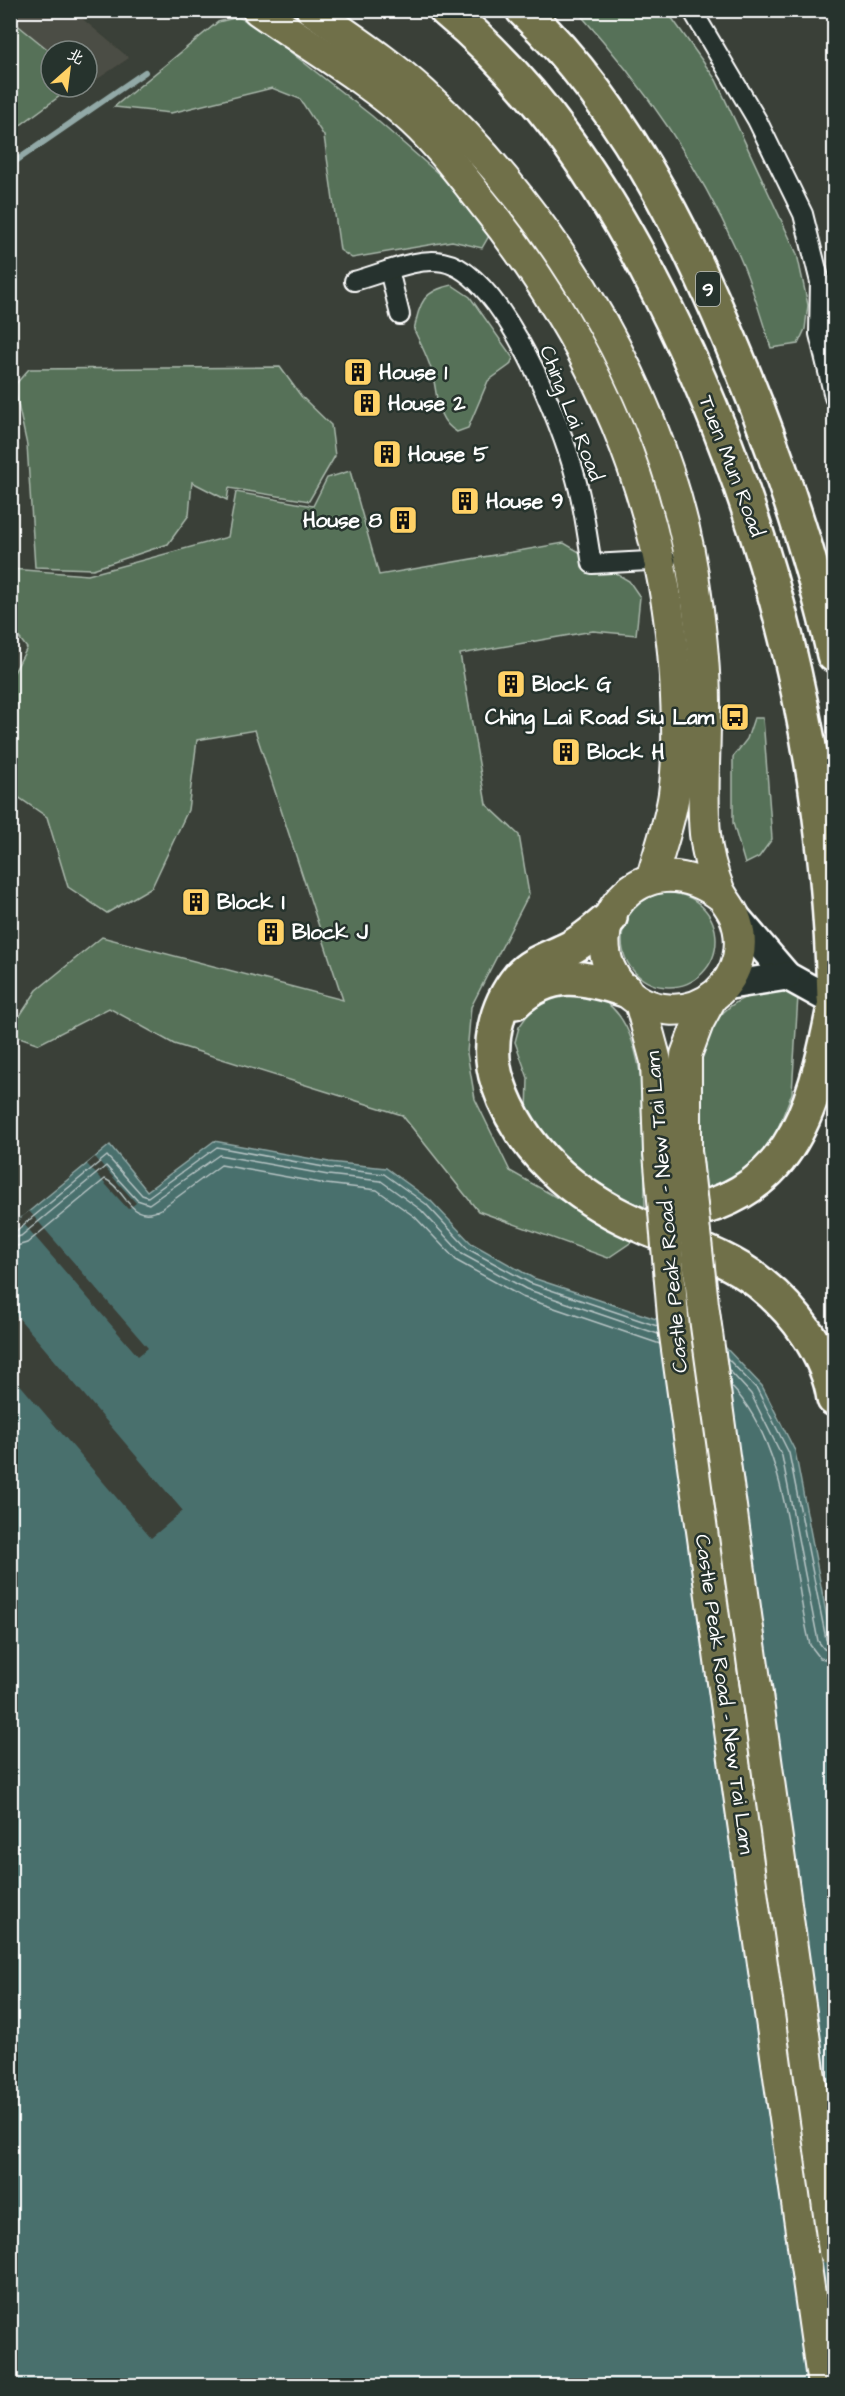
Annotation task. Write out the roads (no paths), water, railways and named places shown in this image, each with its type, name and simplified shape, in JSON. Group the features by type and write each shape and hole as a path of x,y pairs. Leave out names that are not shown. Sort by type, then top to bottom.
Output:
{"highway":[{"name":"Tuen Mun Road","path":"446,10 518,78 566,137 590,173 633,242 679,334 716,418 766,560 785,625 801,703 824,834 830,894 834,1000"},
{"name":"Tuen Mun Road","path":"523,10 584,79 627,139 667,205 701,273 735,352 797,518 823,604 834,655"},
{"path":"610,918 585,940 530,967 520,975 498,1017 491,1055 498,1082 512,1116 544,1162 587,1196 637,1224 709,1254 759,1282 782,1303 814,1346 830,1380 834,1399"},
{"path":"498,1017 523,995 537,986 552,981 585,978 633,996"},
{"path":"587,1196 633,1213 664,1215 709,1207 743,1192 774,1166 800,1128 825,1055 834,1007"}],"main road":[{"path":"258,10 381,94 414,122 512,239 575,334 606,398 640,487 660,561 674,654 676,765 674,795 652,878"},
{"path":"312,10 423,93 502,179 552,243 607,332 640,402 668,476 696,590 703,668 703,812 711,868 738,928 740,944 738,960 718,992"},
{"path":"787,976 718,992 695,1006 676,1010 656,1008 633,996 614,975 607,958 605,937 610,918 628,891 652,878 670,875 689,877 706,884 727,904 787,976 834,1000"},
{"name":"Castle Peak Road – New Tai Lam","path":"718,992 694,1032 686,1055 672,1152 674,1328 823,2385"},
{"name":"Castle Peak Road – New Tai Lam","path":"633,996 656,1061 703,1304 834,2251"}],"street":[{"path":"692,10 757,120 803,214 827,279 819,334 834,397"},
{"name":"Ching Lai Road","path":"354,281 425,262 443,262 459,268 473,279 512,329 540,381 576,478 592,564 660,561"},
{"path":"389,270 400,315"},
{"path":"660,561 690,559"}],"water":[{"path":"214,1141 329,1162 386,1168 430,1200 471,1243 533,1278 680,1327 726,1348 762,1386 795,1451 834,1654 834,2385 11,2385 10,1227 110,1145 147,1191"}],"waterway":[{"path":"10,165 145,72"}],"place":[{"name":"House 1","path":"358,372"},
{"name":"House 2","path":"367,403"},
{"name":"House 5","path":"387,454"},
{"name":"House 9","path":"465,501"},
{"name":"House 8","path":"403,520"},
{"name":"Block G","path":"511,684"},
{"name":"Ching Lai Road Siu Lam","path":"735,717"},
{"name":"Block H","path":"566,752"},
{"name":"Block I","path":"196,902"},
{"name":"Block J","path":"271,932"}]}
